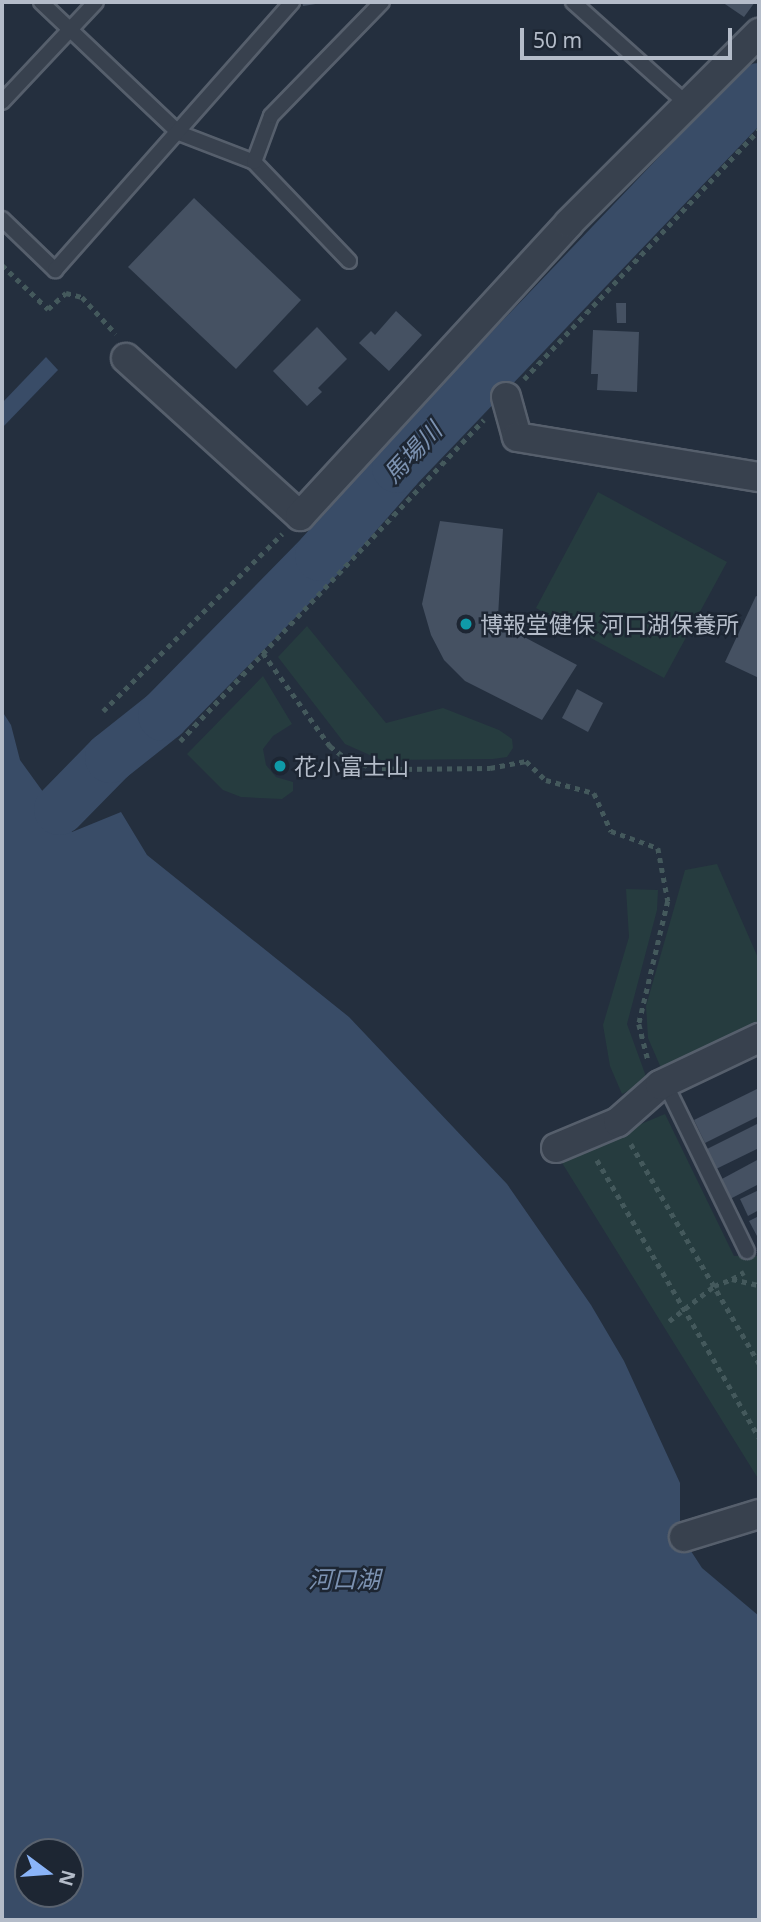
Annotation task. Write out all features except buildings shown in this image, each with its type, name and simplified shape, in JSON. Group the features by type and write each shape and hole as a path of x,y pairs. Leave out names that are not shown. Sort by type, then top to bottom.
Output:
{"street":[{"path":"125,358 300,516 569,223 759,33"},
{"path":"506,397 517,437 759,477"},
{"path":"556,1148 618,1122 662,1084 759,1038"},
{"path":"684,1537 759,1514"}],"lane":[{"path":"41,2 178,132 254,162 349,261"},
{"path":"2,102 96,2"},
{"path":"2,219 55,270 292,2"},
{"path":"254,162 271,116 382,2"},
{"path":"573,2 687,104"},
{"path":"662,1084 747,1251"}],"path":[{"path":"180,741 759,130"},
{"path":"2,265 48,309 66,293 82,297 116,330 114,346 125,358"},
{"path":"103,711 300,516"},
{"path":"263,653 330,746 344,757 372,768 397,769 490,768 526,761 546,780 594,793 611,831 659,848 668,901 639,1024 643,1049 662,1084"},
{"path":"618,1122 759,1363"},
{"path":"583,1137 759,1437"},
{"path":"668,1321 714,1286 732,1279 759,1285"}],"green space":[{"path":"598,492 727,562 664,678 536,608"},
{"path":"307,626 386,723 443,708 499,730 512,739 513,748 507,757 493,759 381,760 345,744 278,657"},
{"path":"263,676 292,724 273,736 263,749 266,765 276,777 293,782 293,791 282,799 241,797 223,790 187,754"},
{"path":"717,864 759,960 759,1028 664,1075 648,1038 646,1006 685,870"},
{"path":"626,889 658,890 657,910 627,1024 648,1082 622,1094 610,1066 603,1025 629,937"},
{"path":"665,1114 734,1256 759,1256 759,1480 559,1158"}],"water":[{"path":"46,357 58,370 2,428 2,403"},
{"name":"河口湖","path":"2,711 11,725 20,760 72,832 121,812 147,855 349,1017 507,1184 591,1305 624,1361 680,1483 680,1521 687,1545 702,1568 759,1616 759,1920 2,1920"}],"waterway":[{"name":"馬場川","path":"59,809 110,757 163,715 320,555 397,467 759,88"}],"place":[{"name":"博報堂健保 河口湖保養所","path":"466,624"},
{"name":"花小富士山","path":"280,766"}]}
